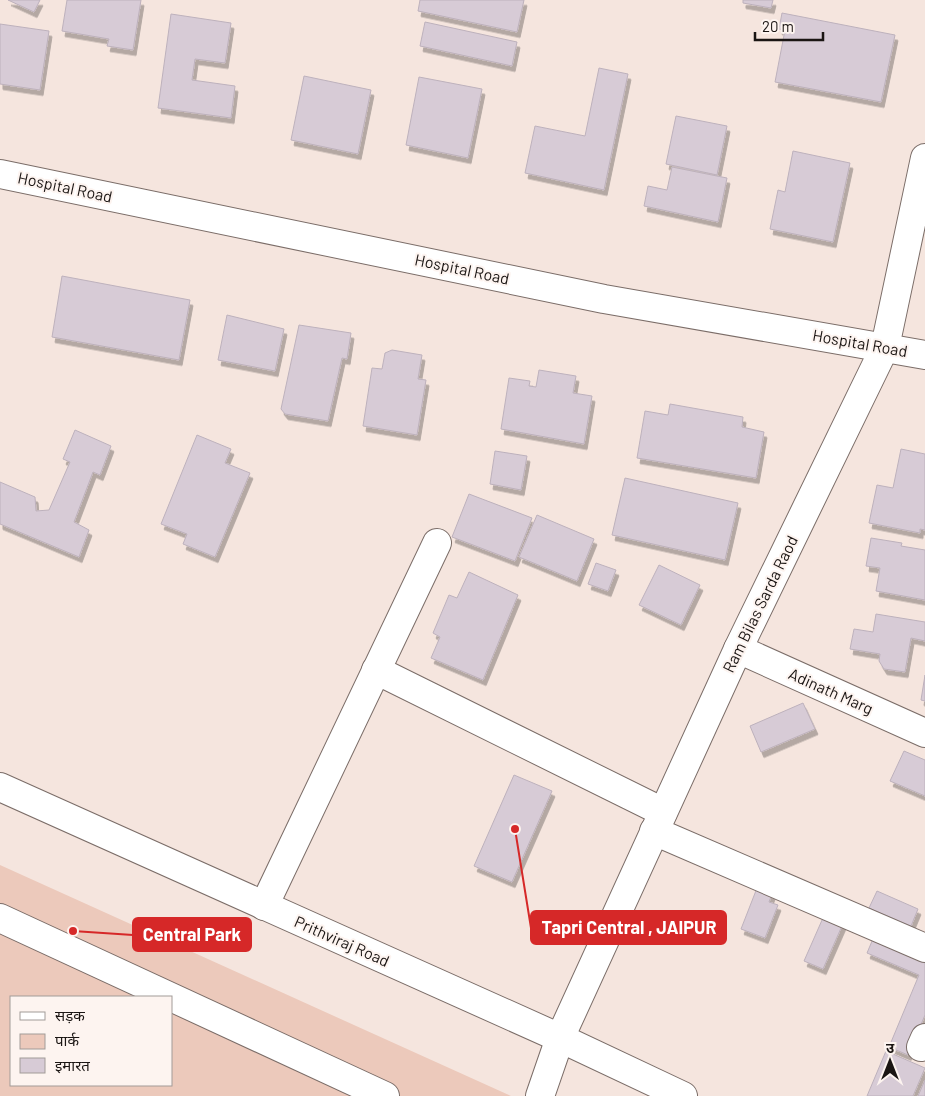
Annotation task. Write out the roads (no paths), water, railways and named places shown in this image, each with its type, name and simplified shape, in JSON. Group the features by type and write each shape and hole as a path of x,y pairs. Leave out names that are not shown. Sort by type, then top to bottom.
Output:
{"street":[{"name":"Ram Bilas Sarda Raod","path":"540,1096 560,1038 738,649 885,347 925,158"},
{"name":"Hospital Road","path":"0,174 604,299 925,355"},
{"path":"264,906 437,543"},
{"name":"Adinath Marg","path":"738,649 925,733"},
{"path":"376,670 659,821 925,948"},
{"name":"Prithviraj Road","path":"0,788 560,1038 683,1096"},
{"path":"0,918 169,996"},
{"path":"172,998 385,1096"}],"place":[{"name":"Tapri Central , JAIPUR","path":"515,829"},
{"name":"Central Park","path":"73,931"}]}
